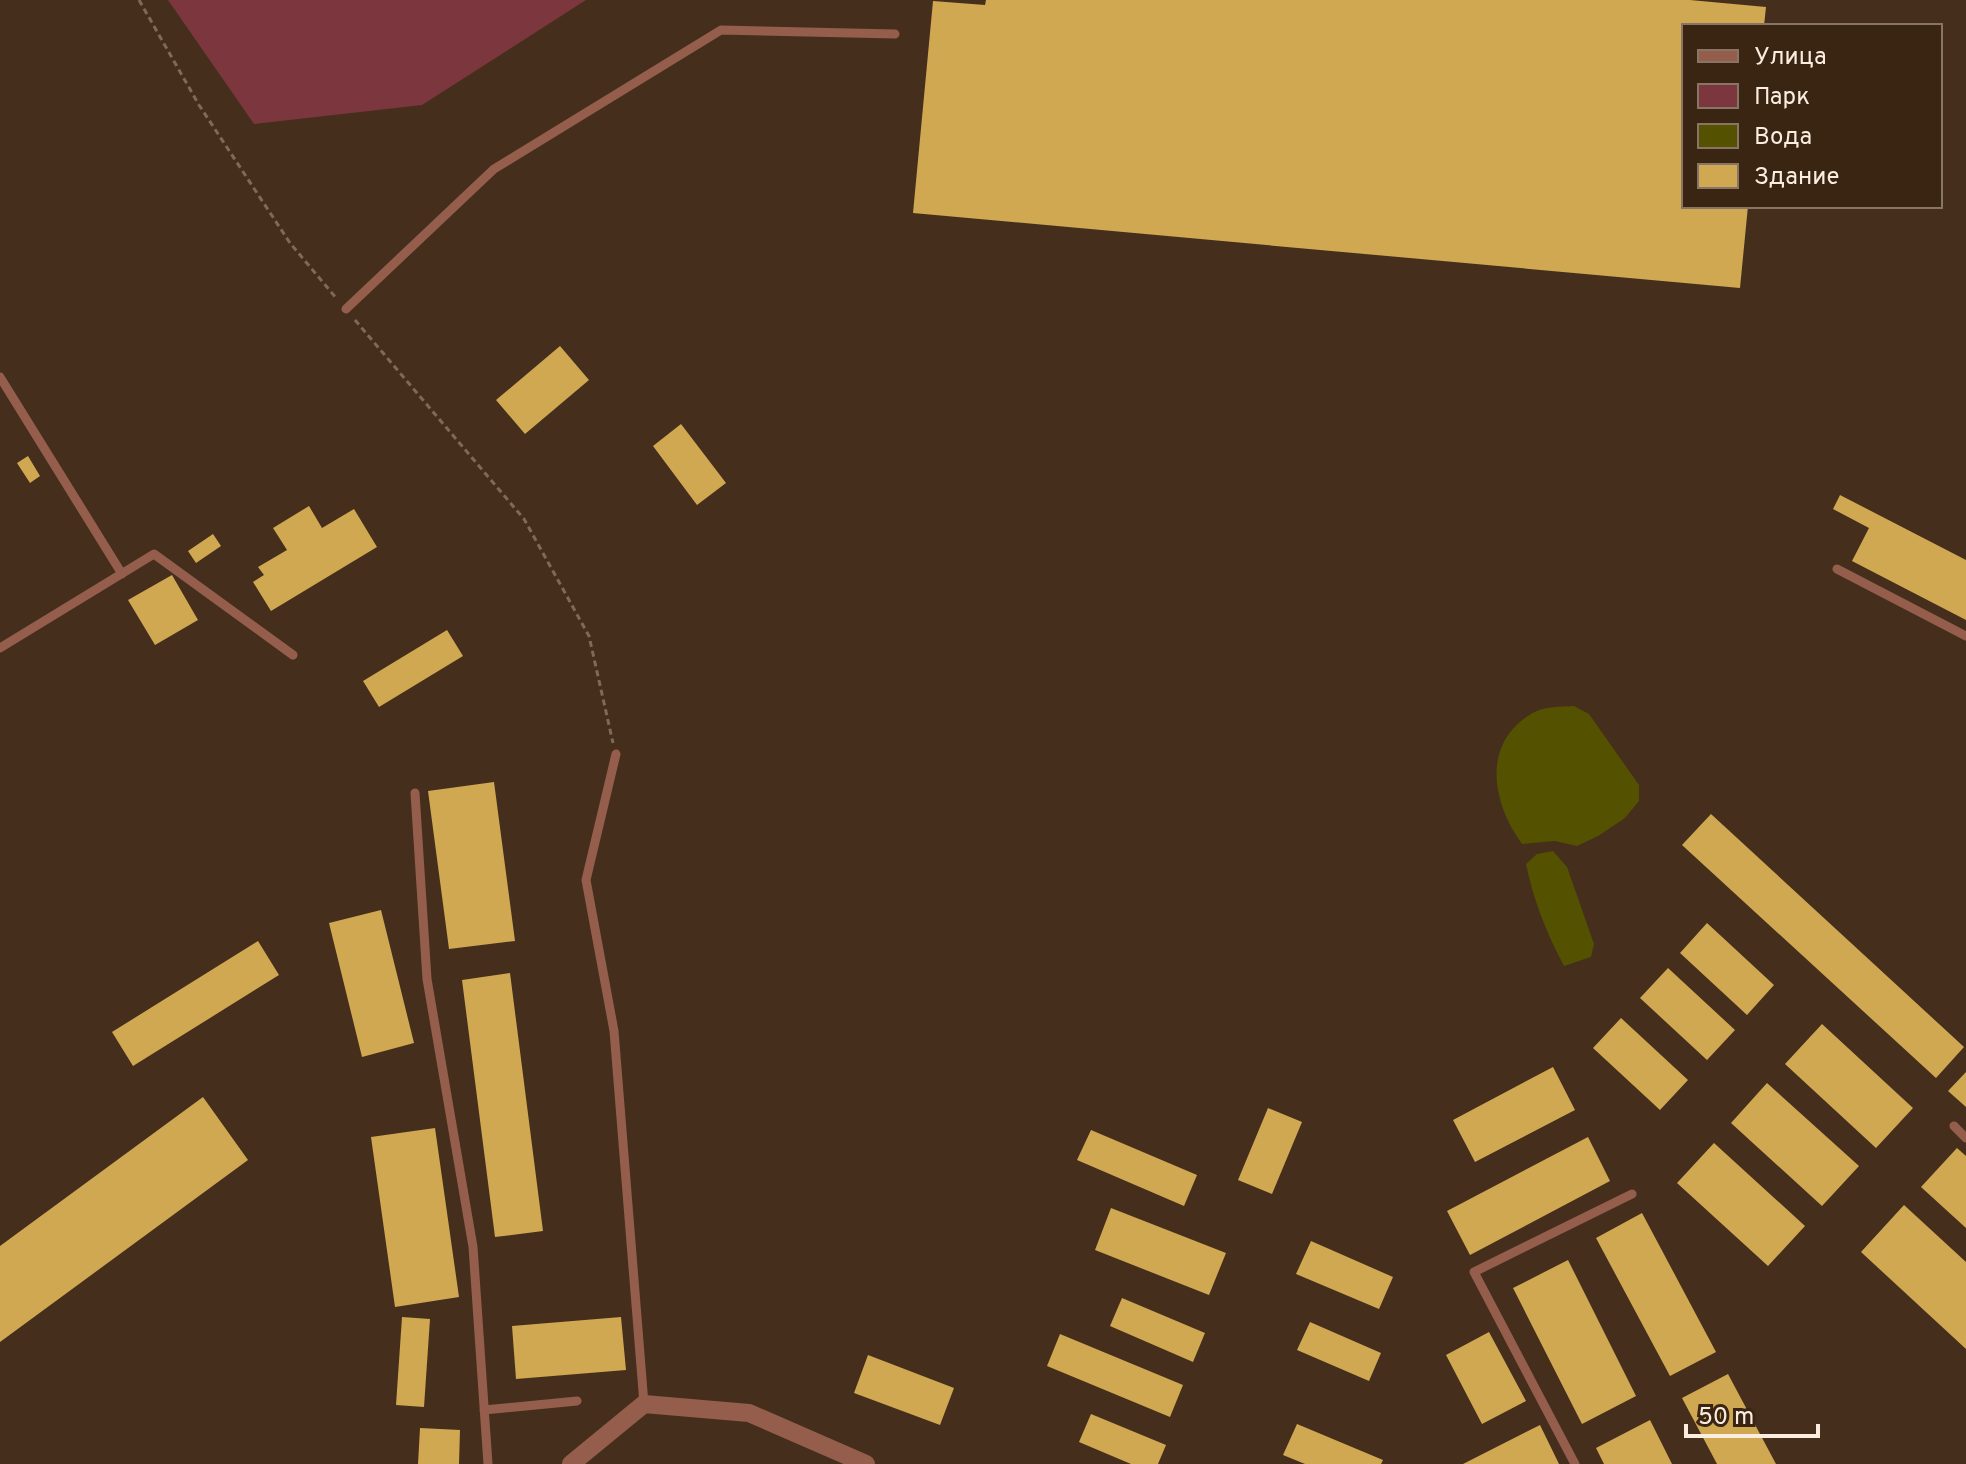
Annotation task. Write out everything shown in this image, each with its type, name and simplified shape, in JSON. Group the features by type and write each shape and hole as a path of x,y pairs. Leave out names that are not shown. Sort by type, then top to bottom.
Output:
{"street":[{"path":"571,1464 644,1404 749,1413 866,1464"}],"lane":[{"path":"346,309 494,169 721,30 895,34"},
{"path":"0,377 122,574"},
{"path":"0,648 154,554 293,655"},
{"path":"1837,569 1966,636"},
{"path":"616,754 586,880 614,1031 644,1404"},
{"path":"415,793 427,979 473,1247 488,1464"},
{"path":"1954,1126 1966,1138"},
{"path":"1575,1464 1474,1272 1632,1194"},
{"path":"484,1410 577,1401"}],"path":[{"path":"139,0 199,105 290,243 524,519 589,636 616,754"}],"green space":[{"path":"168,0 586,0 422,105 254,124"}],"water":[{"path":"1574,706 1589,714 1639,785 1639,801 1625,818 1577,846 1555,841 1522,844 1498,793 1496,775 1504,741 1515,727 1536,711"},
{"path":"1553,851 1567,867 1594,944 1591,957 1564,966 1541,916 1526,864 1537,854"}],"building":[{"path":"986,0 1690,0 1766,7 1764,24 1682,24 1682,208 1748,208 1740,288 913,213 933,1 985,5"},
{"path":"560,346 589,380 525,434 496,400"},
{"path":"681,424 726,483 697,505 653,446"},
{"path":"28,456 40,476 30,483 17,463"},
{"path":"1840,495 1966,560 1966,620 1852,561 1869,528 1833,509"},
{"path":"309,506 322,528 354,509 377,547 271,611 253,582 264,575 258,567 287,550 273,528"},
{"path":"213,534 221,546 196,563 188,551"},
{"path":"172,575 198,620 155,645 128,600"},
{"path":"447,630 463,656 379,707 363,681"},
{"path":"494,782 515,941 449,949 428,791"},
{"path":"1711,814 1964,1047 1936,1078 1682,845"},
{"path":"381,910 414,1043 362,1057 329,923"},
{"path":"1707,923 1774,985 1747,1015 1680,953"},
{"path":"258,941 279,975 133,1066 112,1032"},
{"path":"1668,968 1735,1030 1707,1060 1640,998"},
{"path":"510,973 543,1231 495,1237 462,980"},
{"path":"1621,1018 1688,1080 1660,1110 1593,1048"},
{"path":"1822,1024 1913,1108 1876,1148 1785,1064"},
{"path":"1553,1067 1575,1110 1475,1162 1453,1120"},
{"path":"1966,1072 1966,1107 1948,1091"},
{"path":"1767,1083 1859,1166 1822,1206 1731,1123"},
{"path":"203,1097 248,1160 0,1342 0,1246"},
{"path":"1268,1108 1302,1122 1272,1194 1238,1180"},
{"path":"435,1128 459,1297 395,1307 371,1137"},
{"path":"1091,1130 1197,1175 1184,1206 1077,1160"},
{"path":"1588,1137 1610,1181 1470,1255 1447,1211"},
{"path":"1714,1143 1805,1226 1768,1266 1677,1183"},
{"path":"1957,1148 1966,1156 1966,1228 1921,1187"},
{"path":"1904,1205 1966,1262 1966,1349 1861,1252"},
{"path":"1111,1208 1226,1253 1209,1295 1095,1250"},
{"path":"1642,1213 1716,1352 1670,1376 1596,1238"},
{"path":"1311,1241 1393,1277 1379,1309 1296,1274"},
{"path":"1568,1260 1636,1396 1582,1424 1513,1288"},
{"path":"1122,1298 1205,1333 1193,1362 1110,1326"},
{"path":"402,1317 430,1319 424,1407 396,1405"},
{"path":"621,1317 626,1370 516,1379 512,1326"},
{"path":"1310,1322 1381,1353 1369,1381 1297,1350"},
{"path":"1489,1332 1526,1401 1482,1424 1446,1355"},
{"path":"1060,1334 1183,1385 1170,1417 1047,1366"},
{"path":"868,1355 954,1388 940,1425 854,1393"},
{"path":"1728,1374 1776,1464 1717,1464 1682,1398"},
{"path":"1091,1414 1166,1445 1158,1464 1131,1464 1079,1442"},
{"path":"1650,1420 1672,1464 1604,1464 1596,1448"},
{"path":"1297,1424 1383,1460 1381,1464 1305,1464 1283,1455"},
{"path":"1540,1425 1559,1464 1463,1464"},
{"path":"420,1428 460,1430 459,1464 418,1464"}]}
